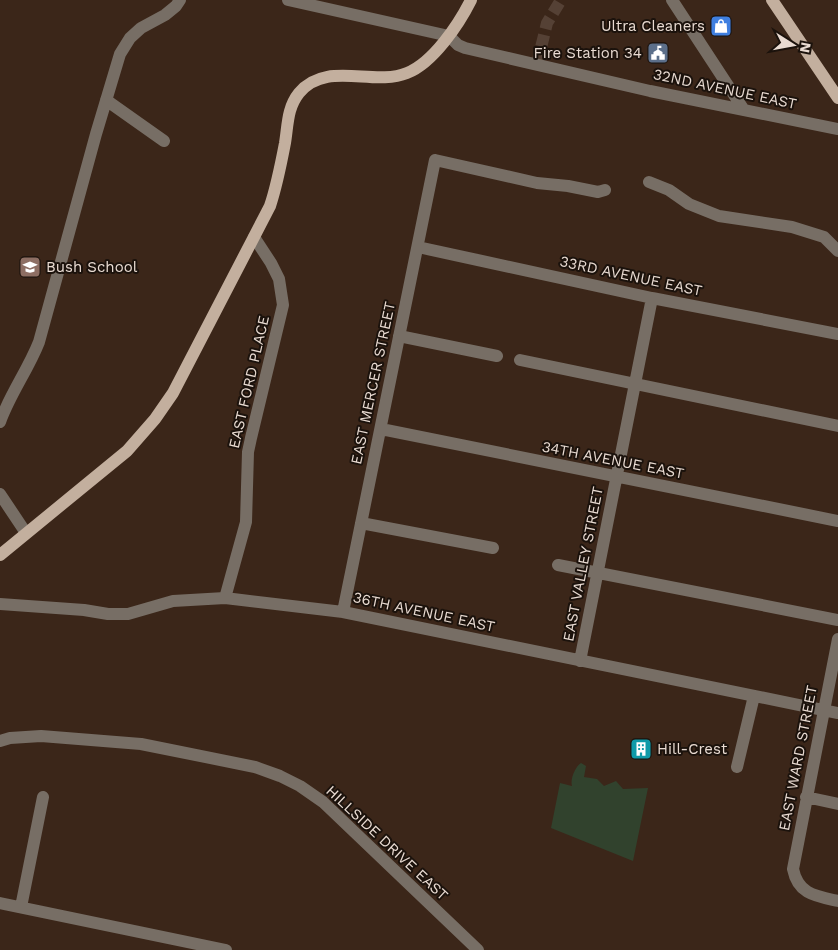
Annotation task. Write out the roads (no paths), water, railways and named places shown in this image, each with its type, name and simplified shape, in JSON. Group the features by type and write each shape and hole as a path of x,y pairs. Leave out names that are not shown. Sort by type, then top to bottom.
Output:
{"main road":[{"path":"0,555 127,451 155,419 174,393 254,237 262,225 274,192 286,140 287,119 298,93 307,85 330,76 390,77 407,73 421,65 449,36 463,17 471,0"},
{"path":"772,0 838,98"}],"street":[{"path":"0,422 6,403 25,373 39,342 120,54 130,38 141,28 171,11 180,0"},
{"name":"32ND AVENUE EAST","path":"288,0 449,36 458,45 465,48 838,129"},
{"path":"672,0 744,110"},
{"path":"106,100 164,141"},
{"name":"EAST MERCER STREET","path":"344,612 435,160 537,183 568,186 598,192 605,190"},
{"path":"649,182 669,190 688,204 719,216 792,227 824,237 838,251"},
{"name":"EAST FORD PLACE","path":"225,598 246,522 250,445 283,304 279,279 272,263 254,237"},
{"name":"33RD AVENUE EAST","path":"418,248 652,298 838,334"},
{"name":"EAST VALLEY STREET","path":"580,661 652,298"},
{"path":"400,336 497,356"},
{"path":"520,360 838,426"},
{"name":"34TH AVENUE EAST","path":"381,429 838,521"},
{"path":"0,494 26,533"},
{"path":"361,523 493,548"},
{"path":"558,565 838,620"},
{"name":"36TH AVENUE EAST","path":"0,604 84,610 108,614 128,614 173,602 225,598 344,612 838,712"},
{"name":"EAST WARD STREET","path":"838,639 793,869 797,884 805,891 838,901"},
{"path":"738,767 754,696"},
{"name":"HILLSIDE DRIVE EAST","path":"0,741 10,738 41,736 142,744 255,767 280,776 300,786 323,802 478,950"},
{"path":"21,907 43,797"},
{"path":"806,797 838,804"},
{"path":"0,902 226,950"}],"tunnel":[{"path":"537,64 547,23 561,0"}],"place":[{"name":"Ultra Cleaners","path":"721,26"},
{"name":"Fire Station 34","path":"658,53"},
{"name":"Bush School","path":"30,267"},
{"name":"Hill-Crest","path":"641,749"}]}
